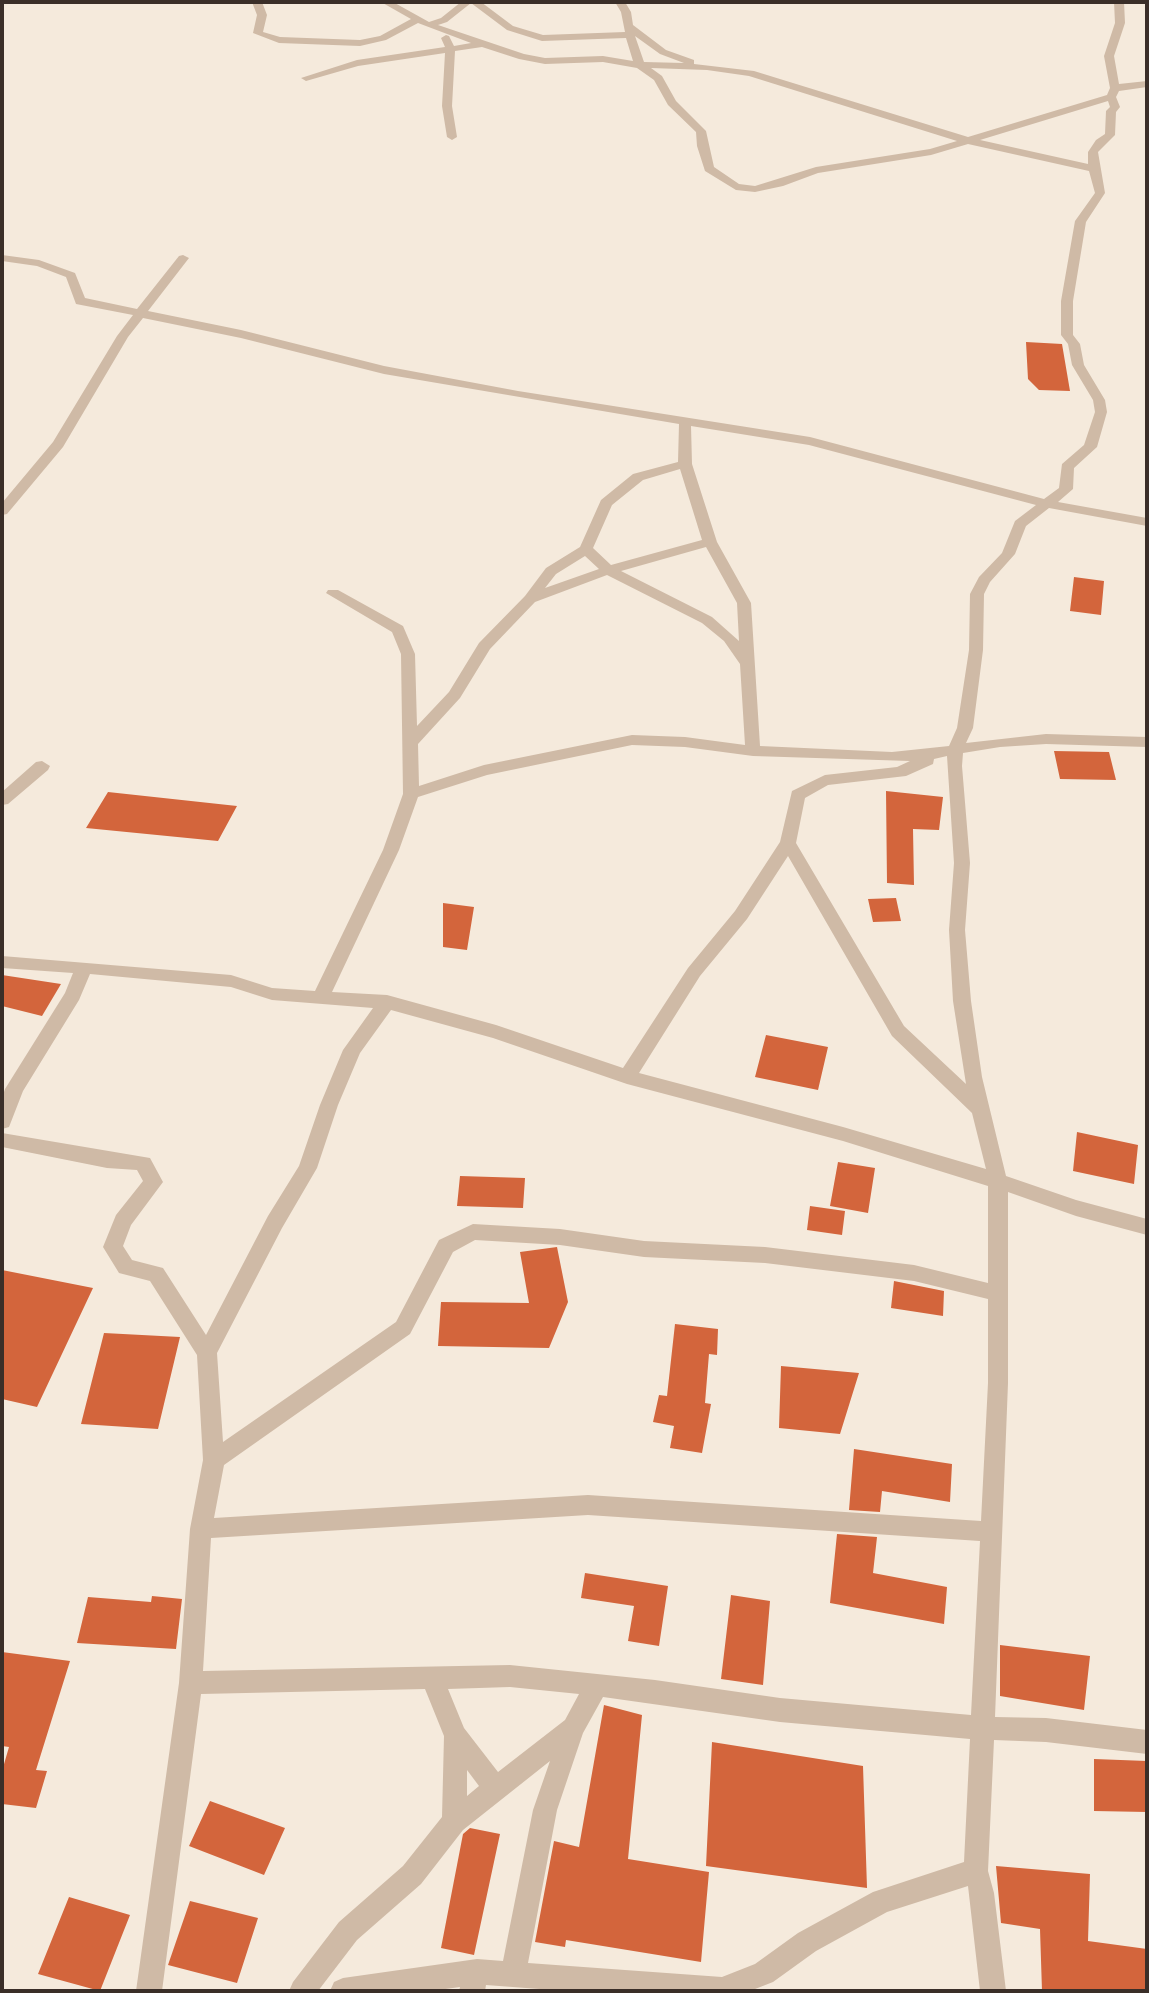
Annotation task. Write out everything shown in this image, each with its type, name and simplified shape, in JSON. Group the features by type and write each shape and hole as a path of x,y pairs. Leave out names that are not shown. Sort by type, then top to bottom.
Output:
{"street":[{"path":"257,2 262,15 258,33 268,38 360,43 383,38 417,20"},
{"path":"386,2 417,20 444,26 481,44 533,60 603,59 640,65 707,67 765,76 809,94 969,142 1094,169"},
{"path":"444,26 467,2"},
{"path":"475,2 510,28 542,38 582,60"},
{"path":"620,2 632,47 640,65 658,78 672,103 701,131 702,146 709,169 736,187 768,187 816,170 931,152 969,142 1113,92 1147,84"},
{"path":"993,1991 982,1894 976,1871 998,1383 998,1182 981,1110 962,1000 957,930 962,863 954,766 956,748 965,728 976,649 977,594 984,580 1008,554 1020,524 1066,489 1067,467 1090,447 1101,412 1099,400 1078,365 1074,344 1067,335 1067,301 1073,275 1077,233 1081,221 1100,193 1094,169 1096,146 1110,135 1111,111 1115,107 1109,56 1120,23 1119,2"},
{"path":"444,26 450,48 447,106 452,137"},
{"path":"542,38 629,30 663,52 707,67"},
{"path":"306,78 357,63 481,44"},
{"path":"603,59 632,47"},
{"path":"2,258 39,263 71,275 80,300 242,334 384,370 518,395 810,441 1048,504 1147,522"},
{"path":"2,511 58,444 123,336 183,258"},
{"path":"685,420 685,464 710,542 744,603 753,751"},
{"path":"408,745 455,695 484,646 530,599 551,571 586,549 606,503 638,477 685,464"},
{"path":"530,599 608,570 710,542"},
{"path":"586,549 608,570 707,620 729,638 748,664"},
{"path":"320,999 391,850 411,794 408,654 398,629 333,593"},
{"path":"411,794 484,770 632,740 685,742 753,751 892,757 1046,739 1146,740"},
{"path":"627,1077 694,972 741,915 788,843 798,795 825,780 901,772 956,748"},
{"path":"2,800 42,766"},
{"path":"788,843 898,1031 981,1110"},
{"path":"2,962 231,981 272,994 387,1002 496,1032 627,1077 843,1133 1076,1208 1147,1227"},
{"path":"2,1122 14,1089 74,995 84,968"},
{"path":"207,1353 275,1222 308,1168 329,1105 352,1050 387,1002"},
{"path":"2,1140 107,1160 143,1163 153,1182 123,1221 113,1247 126,1267 156,1274 207,1353 214,1460 201,1529 191,1682 149,1991"},
{"path":"214,1460 403,1328 446,1246 473,1232 559,1237 644,1249 765,1255 914,1273 996,1293"},
{"path":"201,1529 588,1505 991,1532"},
{"path":"191,1682 510,1676 598,1684 780,1710 981,1728 1046,1730 1147,1742"},
{"path":"432,1678 456,1736 495,1788"},
{"path":"513,1974 540,1828 573,1728 598,1684"},
{"path":"302,1991 348,1931 412,1875 454,1821 573,1728"},
{"path":"454,1821 456,1736"},
{"path":"343,1991 474,1982 513,1974 722,1990 764,1973 807,1942 882,1901 976,1871"}],"building":[{"path":"1026,342 1062,344 1070,391 1039,390 1028,379"},
{"path":"1074,577 1104,581 1101,615 1070,611"},
{"path":"1054,751 1109,752 1116,780 1060,779"},
{"path":"886,791 943,797 939,830 913,829 914,885 887,883"},
{"path":"108,792 237,806 218,841 86,828"},
{"path":"896,898 901,921 873,922 868,899"},
{"path":"443,903 474,907 467,950 443,947"},
{"path":"2,975 61,984 42,1016 2,1006"},
{"path":"766,1035 828,1047 818,1090 755,1077"},
{"path":"1077,1132 1138,1145 1134,1184 1073,1171"},
{"path":"838,1162 875,1168 868,1213 830,1206"},
{"path":"460,1176 525,1178 523,1208 457,1206"},
{"path":"810,1206 845,1211 842,1235 807,1230"},
{"path":"557,1247 568,1302 549,1348 438,1346 441,1302 529,1303 520,1252"},
{"path":"2,1270 93,1288 37,1407 2,1399"},
{"path":"894,1281 944,1291 943,1316 891,1308"},
{"path":"675,1324 718,1329 717,1355 709,1354 705,1403 711,1404 702,1453 670,1448 674,1426 653,1422 659,1395 667,1396"},
{"path":"104,1333 180,1337 158,1429 81,1424"},
{"path":"781,1366 859,1373 840,1434 779,1428"},
{"path":"854,1449 952,1464 950,1502 882,1491 880,1512 849,1510"},
{"path":"837,1534 877,1537 873,1573 947,1587 944,1624 830,1603"},
{"path":"585,1573 668,1586 659,1646 628,1641 634,1606 581,1598"},
{"path":"731,1595 770,1601 763,1685 721,1679"},
{"path":"152,1596 182,1599 176,1649 77,1643 88,1597 151,1602"},
{"path":"1000,1645 1090,1656 1084,1710 1000,1696"},
{"path":"2,1652 70,1661 36,1770 47,1771 36,1808 2,1804 2,1771 9,1747 2,1746"},
{"path":"604,1705 642,1715 628,1859 709,1872 701,1962 566,1940 565,1947 535,1942 554,1841 579,1847"},
{"path":"712,1742 863,1766 867,1888 706,1866"},
{"path":"1094,1759 1147,1761 1147,1812 1094,1811"},
{"path":"210,1801 285,1828 264,1875 189,1846"},
{"path":"470,1828 500,1834 474,1955 441,1948 463,1834"},
{"path":"996,1866 1090,1874 1088,1941 1147,1949 1147,1991 1042,1991 1040,1929 1001,1923"},
{"path":"69,1897 130,1915 100,1991 38,1974"},
{"path":"190,1901 258,1918 237,1983 168,1965"}]}
